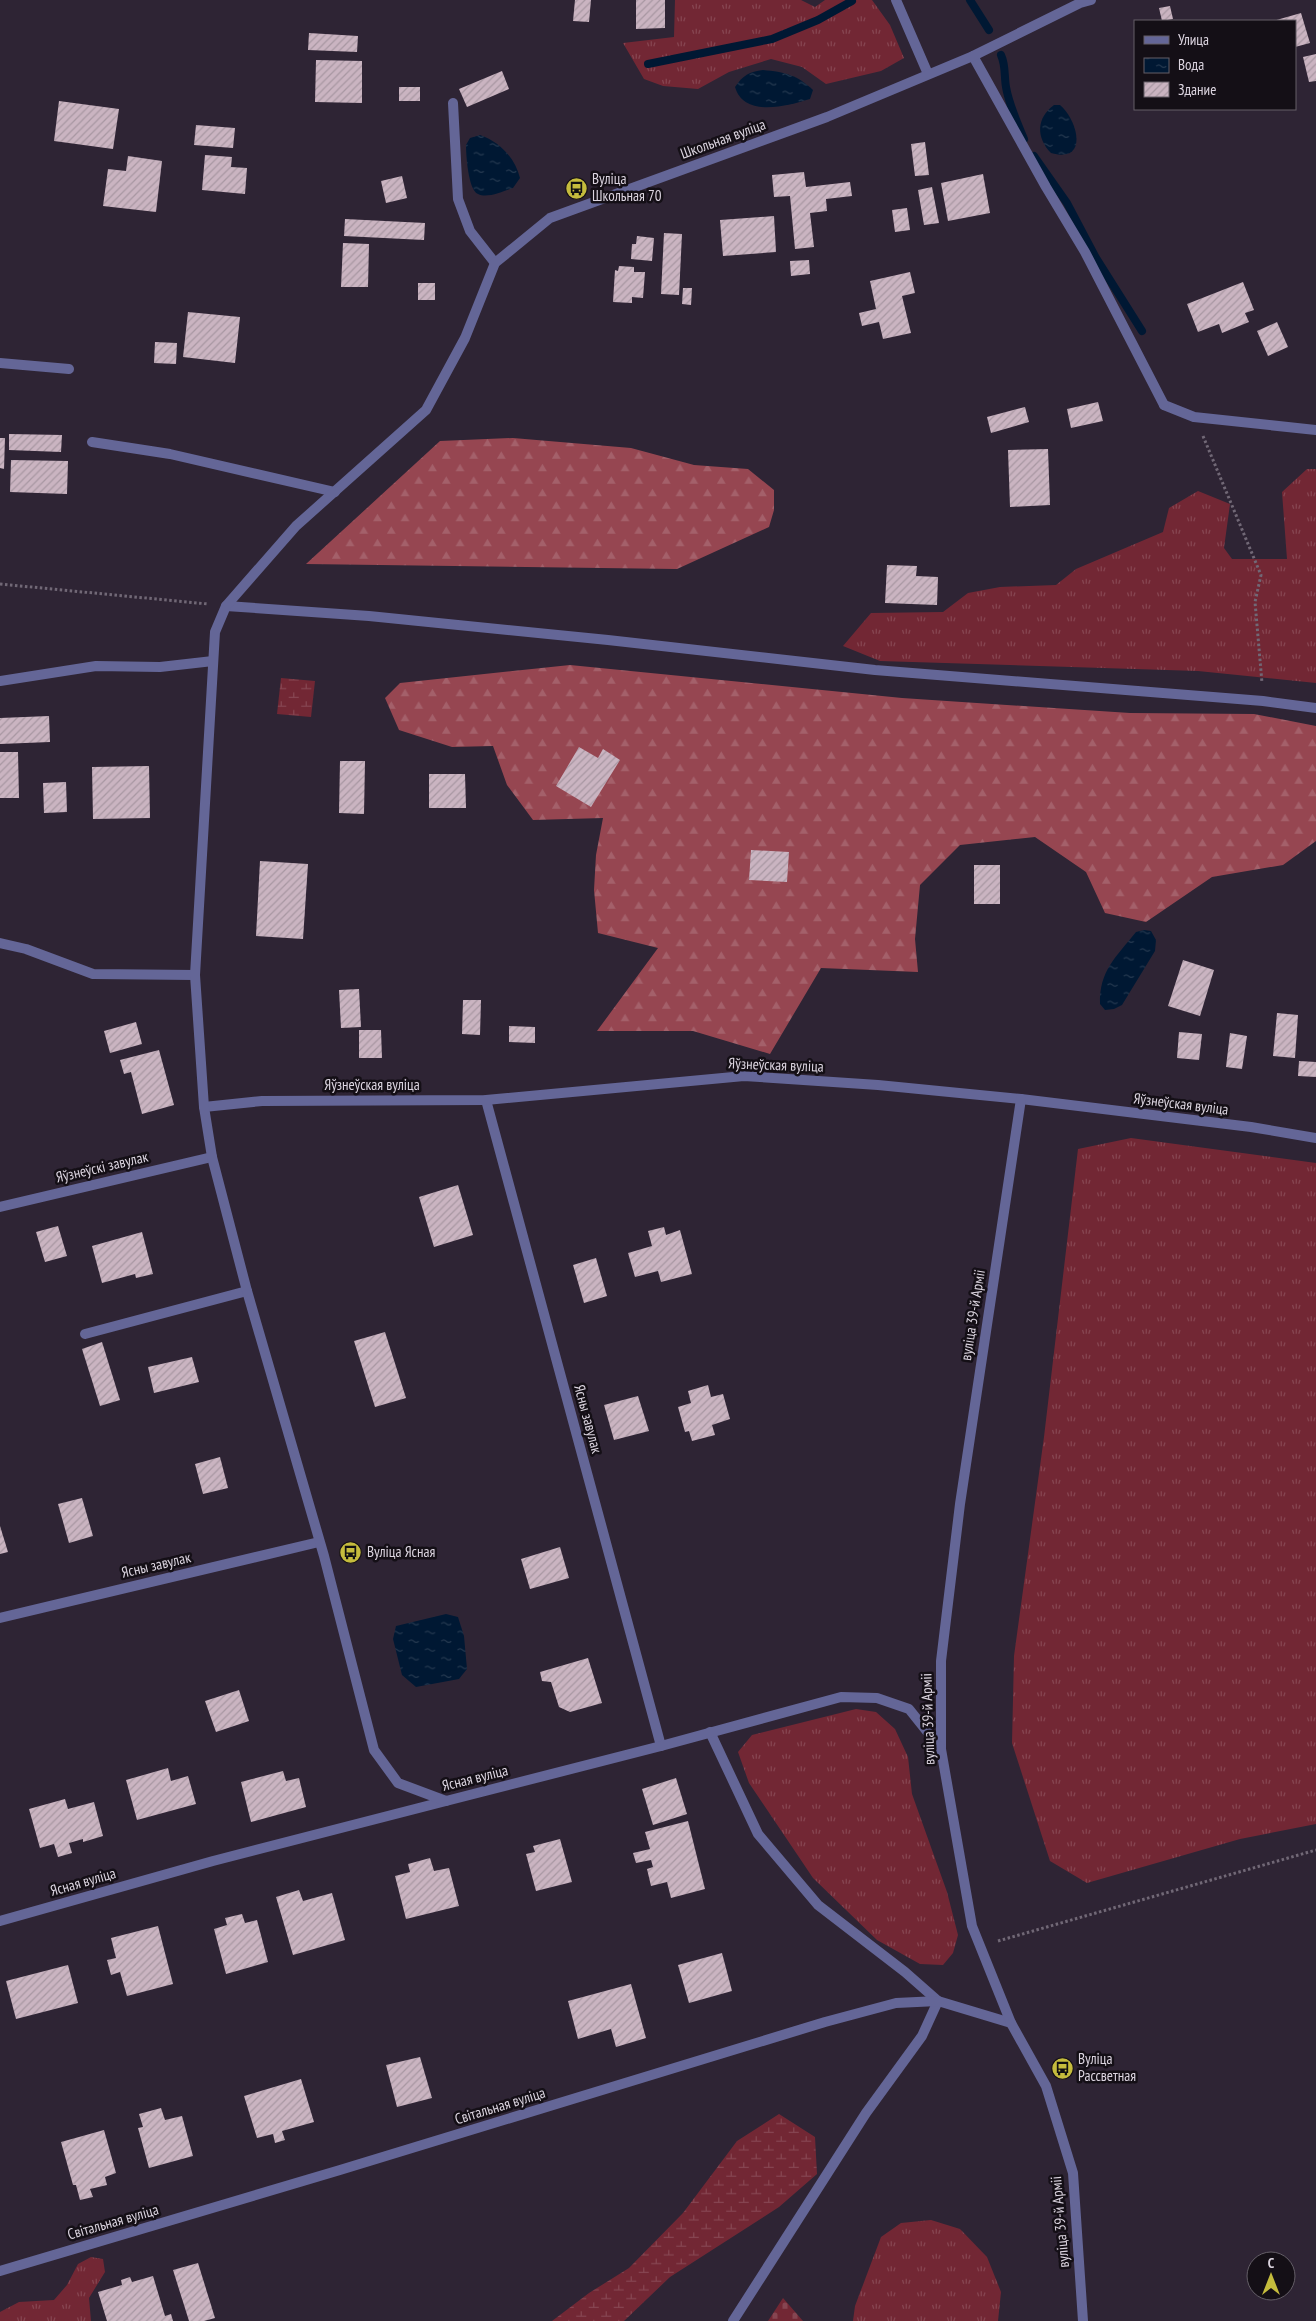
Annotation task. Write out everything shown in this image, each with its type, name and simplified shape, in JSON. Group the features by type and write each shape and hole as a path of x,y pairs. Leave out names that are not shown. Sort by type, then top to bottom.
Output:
{"street":[{"path":"896,0 928,74"},
{"name":"Школьная вуліца","path":"446,1801 398,1783 374,1750 319,1542 247,1291 212,1157 204,1107 195,975 215,632 226,606 296,526 426,410 465,338 495,263 550,218 827,117 973,56 1080,3 1091,0"},
{"path":"973,56 1046,187 1085,252 1164,405 1194,417 1316,430"},
{"path":"453,103 458,199 470,231 495,263"},
{"path":"0,363 69,369"},
{"path":"92,442 170,454 335,492"},
{"path":"226,606 369,616 598,638 876,670 1263,701 1316,708"},
{"path":"0,681 96,666 160,667 213,661"},
{"path":"0,943 26,949 93,974 195,975"},
{"name":"Яўзнеўская вуліца","path":"204,1107 262,1101 486,1100 744,1076 878,1085 1021,1099 1251,1127 1316,1138"},
{"name":"вуліца 39-й Арміі","path":"1021,1099 958,1514 941,1662 941,1749 972,1926 1011,2023 1046,2086 1073,2173 1083,2321"},
{"name":"Ясны завулак","path":"486,1100 661,1746"},
{"name":"Яўзнеўскі завулак","path":"0,1207 212,1157"},
{"path":"85,1334 247,1291"},
{"name":"Ясны завулак","path":"0,1618 319,1542"},
{"name":"Ясная вуліца","path":"0,1921 213,1861 661,1746 842,1697 878,1698 909,1709 941,1749"},
{"path":"710,1732 758,1834 818,1904 905,1972 938,2001 922,2036 866,2113 733,2321"},
{"name":"Світальная вуліца","path":"0,2271 340,2170 825,2022 896,2003 938,2001 1011,2023"}],"path":[{"path":"1194,417 1261,575 1254,602 1263,701"},
{"path":"0,584 226,606"},
{"path":"980,1946 1316,1850"}],"green space":[{"path":"675,0 801,0 815,7 825,0 872,0 890,25 904,58 881,71 826,84 802,67 771,59 729,72 698,89 663,86 644,79 623,43 674,37"},
{"path":"513,438 631,448 694,465 748,469 774,490 774,510 769,527 677,569 306,564 440,441"},
{"path":"1307,469 1316,469 1316,683 1198,671 880,661 843,646 871,613 943,612 968,593 1000,587 1056,585 1076,569 1163,532 1169,508 1198,491 1230,504 1224,548 1232,559 1287,559 1282,492"},
{"path":"570,665 902,698 1130,713 1254,714 1316,726 1316,841 1283,865 1212,877 1146,922 1105,913 1086,872 1035,837 960,845 920,885 915,939 918,972 821,968 770,1054 693,1031 597,1031 658,948 598,933 594,890 596,855 603,818 533,820 507,785 493,746 452,747 399,730 385,698 400,683"},
{"path":"281,678 315,681 311,717 277,714"},
{"path":"1131,1138 1316,1163 1316,1824 1240,1839 1087,1883 1050,1861 1012,1743 1014,1656 1044,1437 1078,1149"},
{"path":"856,1709 876,1712 895,1729 908,1757 912,1794 947,1892 958,1935 953,1953 943,1965 920,1964 877,1940 813,1878 749,1783 738,1752 752,1735"},
{"path":"779,2114 815,2137 817,2174 779,2207 670,2277 624,2321 552,2321 589,2293 629,2268 683,2213 737,2141"},
{"path":"931,2220 960,2229 987,2257 1001,2292 998,2321 853,2321 855,2306 881,2237 901,2223"},
{"path":"91,2257 103,2259 105,2272 89,2298 91,2321 0,2321 0,2312 19,2302 54,2300 67,2285 78,2264"},
{"path":"783,2298 803,2321 768,2321"}],"water":[{"path":"763,70 784,73 802,81 813,90 810,99 767,107 747,103 740,97 735,87 747,75"},
{"path":"1054,105 1060,105 1066,112 1072,120 1075,130 1075,147 1071,152 1063,155 1051,153 1041,135 1041,122 1048,110"},
{"path":"480,135 500,146 510,157 520,178 513,188 486,196 475,191 468,171 466,145 470,138"},
{"path":"1151,931 1156,940 1155,951 1122,1005 1114,1009 1105,1010 1100,1004 1100,992 1106,973 1136,932"},
{"path":"446,1614 458,1617 464,1636 467,1669 459,1679 416,1687 402,1675 393,1639 396,1626"}],"building":[{"path":"575,0 591,0 589,22 573,21"},
{"path":"636,0 665,0 665,28 636,29"},
{"path":"1170,6 1173,19 1162,20 1159,8"},
{"path":"1301,13 1310,43 1296,47 1296,20 1276,20"},
{"path":"309,33 358,36 357,52 308,50"},
{"path":"1316,54 1316,81 1309,82 1303,57"},
{"path":"316,60 362,61 362,103 315,102"},
{"path":"502,71 509,89 467,107 459,89"},
{"path":"399,87 420,87 420,101 399,101"},
{"path":"59,101 119,109 113,149 54,141"},
{"path":"196,125 235,128 233,148 194,145"},
{"path":"925,142 929,175 915,176 911,144"},
{"path":"205,155 232,157 231,167 247,168 245,194 202,190"},
{"path":"128,156 162,161 156,212 103,206 108,169 126,171"},
{"path":"804,172 806,187 850,182 852,196 826,199 827,211 810,213 814,247 795,249 790,196 774,197 772,175"},
{"path":"983,174 990,213 948,221 941,183"},
{"path":"402,176 407,198 386,203 381,181"},
{"path":"932,187 939,223 924,225 918,190"},
{"path":"907,208 910,230 895,232 892,210"},
{"path":"774,216 776,252 723,256 720,220"},
{"path":"345,219 425,223 424,240 344,236"},
{"path":"664,233 682,234 679,295 661,294"},
{"path":"637,236 654,238 652,261 631,259 632,244 636,244"},
{"path":"343,243 369,244 368,287 341,287"},
{"path":"809,260 810,274 791,276 790,261"},
{"path":"619,266 634,267 634,272 645,272 643,298 632,297 632,303 613,302 615,270 618,271"},
{"path":"910,272 915,293 902,296 911,333 883,339 879,322 862,326 859,313 876,309 870,281"},
{"path":"1243,282 1254,310 1245,313 1249,322 1222,333 1219,324 1198,332 1187,304"},
{"path":"418,283 435,283 435,300 418,300"},
{"path":"683,288 692,288 691,305 682,304"},
{"path":"188,312 240,317 235,363 183,357"},
{"path":"1277,322 1288,347 1268,356 1257,331"},
{"path":"155,342 177,343 176,364 154,363"},
{"path":"1098,402 1103,421 1071,428 1067,409"},
{"path":"1025,407 1029,422 991,433 987,417"},
{"path":"9,434 62,435 61,452 9,450"},
{"path":"0,438 5,438 4,469 0,468"},
{"path":"1048,449 1050,505 1010,507 1008,450"},
{"path":"11,460 68,461 67,494 10,492"},
{"path":"887,565 917,566 916,576 938,577 937,605 885,603"},
{"path":"49,716 50,742 0,744 0,718"},
{"path":"579,747 598,758 603,749 620,760 591,807 556,786"},
{"path":"0,752 18,752 19,798 0,798"},
{"path":"340,761 365,761 364,814 339,813"},
{"path":"149,766 150,818 93,819 92,767"},
{"path":"429,774 465,774 466,808 429,808"},
{"path":"66,782 67,812 44,813 43,783"},
{"path":"751,850 789,852 787,882 749,880"},
{"path":"260,861 308,864 303,939 256,936"},
{"path":"974,865 1000,865 1000,904 974,904"},
{"path":"1183,960 1214,970 1200,1016 1168,1006"},
{"path":"359,989 361,1027 341,1028 339,990"},
{"path":"463,1000 481,1000 480,1035 462,1034"},
{"path":"1277,1013 1298,1015 1295,1058 1273,1056"},
{"path":"136,1022 142,1044 110,1053 104,1031"},
{"path":"509,1026 535,1027 535,1043 509,1042"},
{"path":"359,1030 381,1030 382,1058 359,1058"},
{"path":"1179,1032 1202,1034 1199,1060 1177,1058"},
{"path":"1230,1033 1247,1036 1242,1069 1226,1067"},
{"path":"159,1050 174,1105 142,1114 131,1072 124,1074 120,1060"},
{"path":"1299,1061 1316,1062 1316,1077 1298,1076"},
{"path":"458,1185 473,1235 434,1247 419,1197"},
{"path":"58,1226 67,1256 45,1262 36,1232"},
{"path":"664,1227 666,1235 680,1230 692,1274 661,1282 658,1271 635,1277 628,1253 652,1246 648,1231"},
{"path":"142,1232 153,1274 136,1278 135,1274 102,1283 92,1246"},
{"path":"596,1258 607,1296 584,1303 573,1265"},
{"path":"385,1332 406,1398 375,1407 354,1341"},
{"path":"102,1342 120,1400 100,1406 82,1349"},
{"path":"192,1357 199,1382 154,1393 148,1367"},
{"path":"708,1385 711,1397 723,1394 730,1419 712,1425 715,1435 692,1441 689,1431 685,1432 678,1407 691,1403 688,1391"},
{"path":"638,1396 649,1431 614,1440 604,1405"},
{"path":"220,1457 228,1488 203,1494 195,1464"},
{"path":"82,1498 93,1536 69,1543 58,1504"},
{"path":"0,1526 8,1552 0,1554"},
{"path":"560,1547 569,1578 530,1589 521,1559"},
{"path":"588,1658 602,1703 570,1712 559,1707 551,1682 542,1681 540,1672"},
{"path":"239,1690 249,1721 216,1732 205,1701"},
{"path":"168,1768 171,1781 188,1776 196,1804 137,1820 126,1780"},
{"path":"283,1771 286,1781 299,1778 306,1807 251,1822 241,1782"},
{"path":"676,1778 687,1814 653,1825 642,1789"},
{"path":"65,1799 68,1809 94,1802 103,1836 83,1842 83,1839 69,1843 72,1853 58,1857 54,1844 40,1848 29,1809"},
{"path":"688,1821 705,1889 671,1898 667,1882 651,1886 647,1869 653,1867 651,1860 636,1863 633,1853 650,1849 645,1832"},
{"path":"560,1839 572,1882 536,1891 526,1854 535,1852 533,1846"},
{"path":"430,1858 434,1871 449,1868 459,1906 406,1919 395,1876 410,1872 408,1864"},
{"path":"299,1890 303,1901 332,1893 345,1940 293,1955 276,1897"},
{"path":"242,1914 245,1923 257,1920 268,1962 226,1974 214,1929 227,1925 225,1918"},
{"path":"158,1926 173,1984 127,1996 120,1972 111,1975 107,1960 116,1958 111,1938"},
{"path":"722,1953 732,1991 689,2003 678,1965"},
{"path":"68,1965 78,2003 16,2019 6,1981"},
{"path":"631,1984 646,2038 616,2047 611,2029 578,2039 568,2001"},
{"path":"420,2057 432,2098 397,2107 386,2065"},
{"path":"301,2079 314,2122 282,2131 285,2140 275,2143 273,2134 257,2138 244,2096"},
{"path":"161,2108 165,2120 182,2116 193,2156 149,2168 138,2128 143,2127 139,2114"},
{"path":"104,2130 116,2173 105,2177 107,2185 90,2189 93,2197 80,2200 76,2185 73,2185 61,2142"},
{"path":"198,2263 215,2318 204,2321 189,2321 173,2270"},
{"path":"153,2276 165,2316 171,2314 173,2321 107,2321 98,2292 122,2285 121,2280 130,2277 132,2282"}],"waterway":[{"path":"970,0 989,30"},
{"path":"648,64 772,39 818,20 852,1"},
{"path":"1001,55 1004,63 1009,100 1024,139"},
{"path":"1034,156 1067,203 1096,258 1142,331"}],"place":[{"name":"Вуліца Школьная 70","path":"576,188"},
{"name":"Вуліца Ясная","path":"351,1552"},
{"name":"Вуліца Рассветная","path":"1062,2068"}]}
